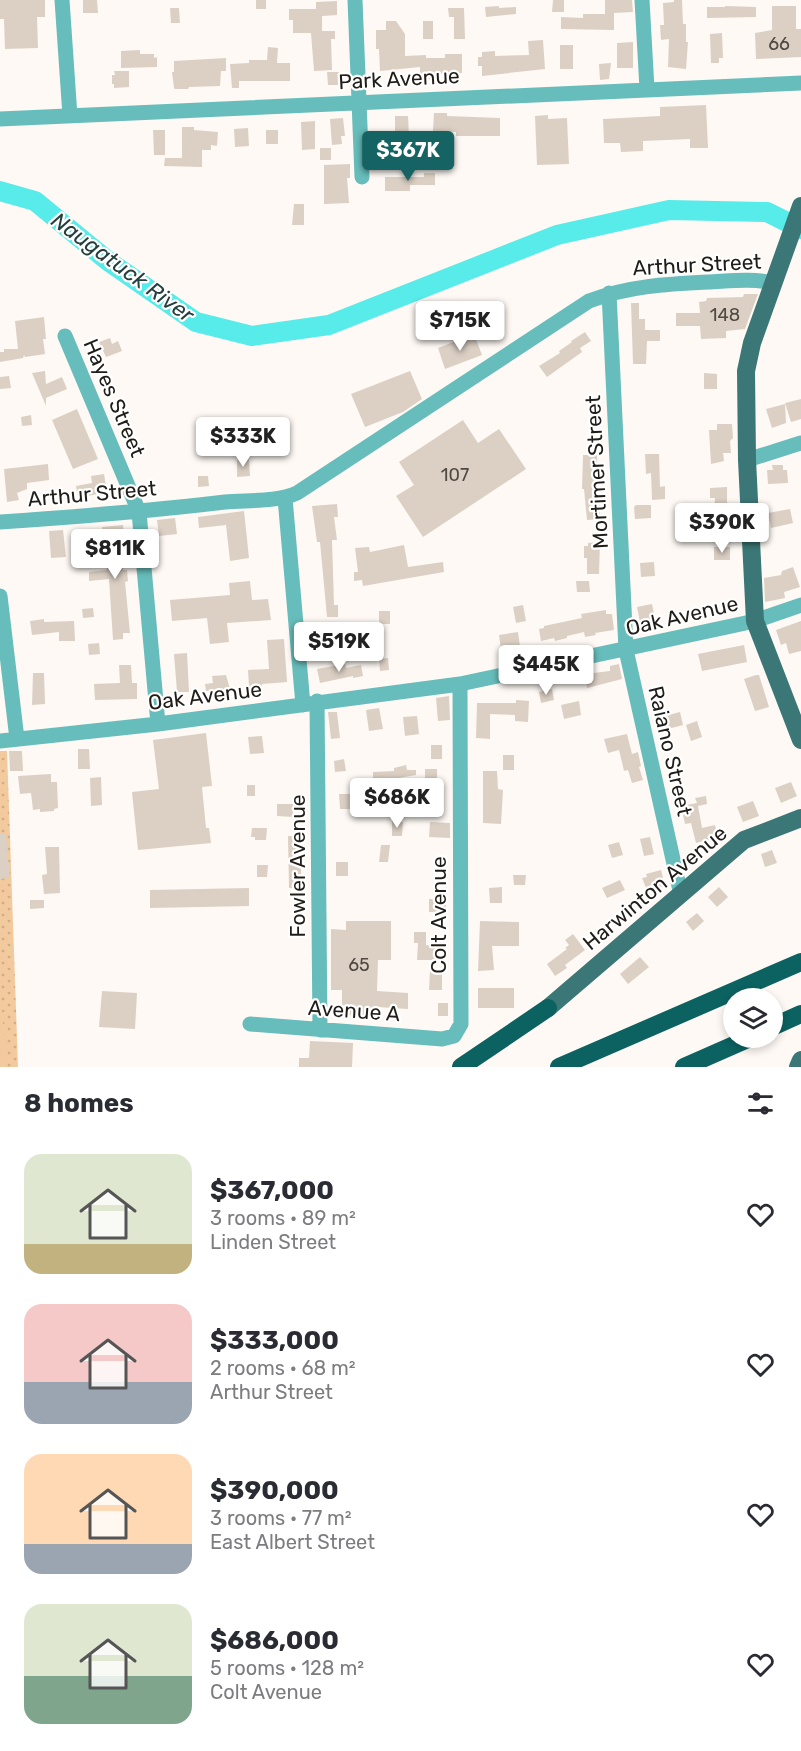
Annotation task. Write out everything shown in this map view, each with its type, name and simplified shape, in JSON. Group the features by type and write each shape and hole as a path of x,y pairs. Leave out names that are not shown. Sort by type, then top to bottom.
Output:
{"highway":[{"path":"559,1067 801,962"},
{"path":"461,1067 548,1008"},
{"path":"783,1022 799,1015"},
{"path":"684,1067 729,1048"},
{"path":"696,1067 729,1048"}],"main road":[{"path":"801,206 752,344 746,371 747,460 755,621 801,740"},
{"name":"Harwinton Avenue","path":"548,1008 744,840 801,818"},
{"path":"798,1067 801,1060"}],"street":[{"path":"62,0 70,116"},
{"path":"355,0 362,177"},
{"path":"642,0 648,89"},
{"name":"Park Avenue","path":"0,119 801,82"},
{"name":"Arthur Street","path":"0,522 285,498 297,493 589,300 609,293 659,284 744,280 762,280 773,283"},
{"name":"Mortimer Street","path":"609,293 626,650"},
{"name":"Hayes Street","path":"65,336 139,512 158,724"},
{"path":"747,460 801,443"},
{"name":"Fowler Avenue","path":"285,498 310,703 320,1030"},
{"path":"0,596 17,740"},
{"name":"Oak Avenue","path":"0,741 158,724 460,684 755,621 801,605"},
{"name":"Raiano Street","path":"626,650 681,895"},
{"name":"Colt Avenue","path":"454,1036 461,1024 460,684"},
{"name":"Avenue A","path":"250,1024 442,1039 454,1036"}],"shaded area":[{"path":"0,751 7,751 18,1067 0,1067"},
{"path":"0,989 7,1067 0,1067"}],"building":[{"path":"0,0 45,0 45,17 37,17 38,48 5,49 4,19 0,19"},
{"path":"83,0 97,0 98,13 83,13"},
{"path":"256,0 266,0 266,9 256,9"},
{"path":"553,0 564,0 564,12 552,12"},
{"path":"605,0 632,0 633,12 614,13 614,30 561,29 561,17 583,18 583,14 605,14"},
{"path":"674,0 682,0 683,24 686,24 686,42 688,42 686,69 668,67 669,39 661,40 660,25 664,25 663,3 674,2"},
{"path":"337,1 337,15 322,16 322,31 335,31 335,39 331,39 332,70 314,71 311,33 293,33 293,20 289,20 289,9 316,9 316,2"},
{"path":"499,6 499,8 516,7 516,14 486,17 485,7"},
{"path":"772,6 796,6 796,29 801,29 801,57 756,59 755,33 772,30"},
{"path":"707,7 756,7 756,17 707,18"},
{"path":"170,8 179,8 180,23 171,23"},
{"path":"448,8 464,8 465,39 454,39 454,17 449,17"},
{"path":"386,21 396,21 405,34 405,56 426,55 426,58 445,58 445,54 462,54 462,73 434,74 434,79 420,80 420,67 380,71 379,49 376,49 376,30 386,30"},
{"path":"423,21 433,21 433,39 423,39"},
{"path":"722,33 723,58 719,58 719,63 711,63 710,34"},
{"path":"543,40 545,69 482,76 482,66 478,66 478,57 482,57 482,52 495,51 495,56 529,55 528,41"},
{"path":"633,42 633,68 617,68 617,43"},
{"path":"560,45 573,45 573,69 560,69"},
{"path":"268,47 278,48 277,63 290,63 290,81 239,81 239,88 232,88 230,64 249,63 249,60 267,60"},
{"path":"140,50 140,54 154,54 154,58 157,57 157,67 121,68 121,51"},
{"path":"226,58 226,71 221,71 220,86 174,88 172,72 174,72 174,61"},
{"path":"611,63 609,79 600,80 599,64"},
{"path":"114,71 129,71 129,87 114,88 112,75 115,75"},
{"path":"327,72 339,72 339,85 328,85"},
{"path":"706,105 708,148 690,148 690,139 643,141 643,151 621,152 620,143 604,143 603,119 660,116 660,107"},
{"path":"434,113 447,113 447,116 500,118 500,136 456,136 456,132 433,131"},
{"path":"548,115 548,119 567,118 569,164 537,165 535,116"},
{"path":"395,116 408,116 409,136 395,136"},
{"path":"343,118 345,136 341,136 342,144 332,145 330,119"},
{"path":"315,121 315,149 302,150 301,122"},
{"path":"182,127 218,132 217,146 211,145 211,150 202,150 202,167 164,166 165,158 182,158"},
{"path":"248,128 249,146 235,147 234,129"},
{"path":"153,130 165,130 165,155 154,155"},
{"path":"266,130 278,130 278,144 266,144"},
{"path":"384,133 394,133 394,145 384,145"},
{"path":"320,148 331,148 331,160 320,160"},
{"path":"350,164 350,178 347,178 349,203 324,204 324,165"},
{"path":"424,173 435,173 435,185 410,185 410,191 385,191 385,177 424,177"},
{"path":"294,204 304,204 304,225 292,225"},
{"path":"744,294 758,294 745,329 726,331 726,338 701,339 700,326 676,326 676,313 700,313 699,302 706,301 707,298 743,297"},
{"path":"631,303 639,303 639,319 645,319 645,330 660,330 660,341 647,341 646,364 633,364"},
{"path":"44,317 45,354 25,357 24,355 23,358 0,362 0,352 4,352 4,349 18,349 15,321"},
{"path":"585,332 591,341 580,348 582,352 547,377 539,366 560,353 559,351"},
{"path":"474,334 482,355 445,369 438,348"},
{"path":"110,338 112,344 118,341 122,351 106,357 99,342"},
{"path":"45,371 46,384 62,377 67,389 46,398 46,406 32,373"},
{"path":"410,371 422,399 403,412 365,427 351,394"},
{"path":"704,373 717,374 717,389 704,389"},
{"path":"9,376 11,388 0,389 0,377"},
{"path":"801,399 801,419 791,422 785,403"},
{"path":"785,404 786,423 772,428 766,409"},
{"path":"77,409 98,459 73,469 52,420"},
{"path":"31,415 32,425 22,426 21,417"},
{"path":"463,420 478,443 499,429 526,469 423,537 396,496 414,485 399,462"},
{"path":"717,424 732,424 731,453 723,453 724,461 711,464 709,430 717,430"},
{"path":"645,454 659,454 660,487 665,486 665,499 652,500 651,473 646,474"},
{"path":"583,455 597,455 600,519 587,520 584,489 582,489"},
{"path":"249,459 250,476 237,477 237,460"},
{"path":"48,464 49,480 27,483 27,489 17,493 19,500 7,502 4,469"},
{"path":"772,465 783,465 783,470 787,470 788,483 768,484 767,470 773,470"},
{"path":"104,474 107,492 78,498 76,486 92,483 91,476"},
{"path":"198,476 208,476 209,486 198,487"},
{"path":"727,487 727,526 713,525 715,498 710,498 710,488"},
{"path":"337,504 338,517 334,517 337,540 332,540 334,605 338,605 338,617 327,617 320,542 317,542 312,506"},
{"path":"651,505 651,518 635,519 634,507"},
{"path":"790,509 793,523 771,528 768,513"},
{"path":"244,511 249,558 230,561 226,525 199,528 198,517"},
{"path":"175,518 177,534 159,536 157,520"},
{"path":"123,525 124,537 120,538 123,570 127,570 128,581 125,582 130,633 123,633 123,639 113,640 109,579 89,581 89,572 107,570 102,527"},
{"path":"63,530 66,557 51,558 49,531"},
{"path":"600,542 599,574 587,574 584,546 588,546 588,543"},
{"path":"404,545 408,567 443,562 444,572 363,586 362,580 354,581 354,572 358,572 355,548 369,547 370,552"},
{"path":"714,547 730,547 730,560 714,560"},
{"path":"654,562 655,576 641,577 640,563"},
{"path":"793,567 800,587 784,592 785,598 765,602 764,578 781,575 782,571"},
{"path":"250,581 252,600 268,599 271,620 227,623 229,642 210,644 207,618 172,621 170,600 230,595 229,583"},
{"path":"576,581 589,581 590,592 577,592"},
{"path":"652,604 655,619 640,622 637,607"},
{"path":"523,605 526,621 516,623 513,607"},
{"path":"93,608 94,617 83,618 82,609"},
{"path":"606,610 606,614 612,614 614,630 585,637 584,632 555,641 554,638 541,641 539,629 544,626 582,618 581,614"},
{"path":"379,611 390,611 390,624 379,624"},
{"path":"44,619 44,622 74,621 75,641 59,641 59,632 32,635 30,621"},
{"path":"801,621 801,651 789,654 786,643 781,645 776,630"},
{"path":"518,632 520,647 501,650 499,635"},
{"path":"284,639 287,682 249,687 248,670 269,669 267,640"},
{"path":"99,643 100,654 89,655 88,644"},
{"path":"744,645 747,662 702,671 698,654"},
{"path":"187,653 189,692 177,692 174,654"},
{"path":"388,658 389,670 380,671 379,659"},
{"path":"345,664 346,668 361,665 363,676 320,683 317,669"},
{"path":"619,664 622,679 587,688 585,674 610,671 610,666"},
{"path":"119,665 131,665 132,683 137,683 137,699 95,700 94,684 120,683"},
{"path":"33,673 44,673 45,704 32,705"},
{"path":"226,675 230,689 225,689 225,693 213,694 213,690 206,691 205,684 213,683 212,676"},
{"path":"759,675 769,707 755,711 744,679"},
{"path":"552,689 554,700 541,703 539,692"},
{"path":"449,696 450,720 438,721 436,698"},
{"path":"516,700 529,701 528,722 515,721 515,715 490,714 490,739 476,738 477,703 516,703"},
{"path":"579,701 581,715 564,719 561,705"},
{"path":"379,708 383,729 369,731 366,710"},
{"path":"328,712 337,712 340,738 331,739"},
{"path":"680,712 683,725 664,730 661,717"},
{"path":"417,716 419,734 405,736 403,717"},
{"path":"697,721 702,737 691,741 686,725"},
{"path":"206,733 212,786 202,787 206,828 209,828 211,843 138,850 132,792 159,789 153,740"},
{"path":"627,734 632,754 638,752 643,780 632,783 628,770 624,771 619,750 608,753 604,739"},
{"path":"262,736 264,753 250,754 248,737"},
{"path":"431,745 442,745 442,759 431,759"},
{"path":"78,749 89,749 90,769 78,769"},
{"path":"9,751 22,751 23,771 10,771"},
{"path":"503,755 514,755 514,770 503,770"},
{"path":"344,759 346,771 335,772 334,761"},
{"path":"406,765 407,770 416,770 416,775 387,780 388,798 378,799 378,785 373,786 373,772 394,771 394,768"},
{"path":"425,769 437,769 437,785 425,785"},
{"path":"483,771 497,771 498,789 503,790 501,824 483,823"},
{"path":"51,774 51,782 57,782 58,808 54,811 33,810 31,793 20,794 18,776"},
{"path":"101,777 102,805 91,806 90,778"},
{"path":"791,782 797,796 781,803 775,788"},
{"path":"247,785 255,785 255,796 247,796"},
{"path":"339,794 353,794 353,809 340,809"},
{"path":"706,796 707,804 698,806 702,828 715,825 718,837 696,843 691,823 685,824 681,806 697,803 695,798"},
{"path":"753,801 759,816 743,822 737,807"},
{"path":"277,804 293,804 293,817 277,816"},
{"path":"392,821 403,822 402,836 392,836"},
{"path":"430,822 450,823 450,838 429,837"},
{"path":"252,828 267,828 266,840 255,840 255,837 251,837"},
{"path":"0,834 6,834 10,878 0,879"},
{"path":"288,836 301,836 301,888 289,888"},
{"path":"650,837 654,854 644,856 640,839"},
{"path":"619,842 623,855 612,858 608,845"},
{"path":"381,845 390,845 388,862 379,862"},
{"path":"45,847 59,847 60,893 44,894 42,875 47,874"},
{"path":"772,850 777,863 765,867 761,854"},
{"path":"336,862 348,862 348,876 336,876"},
{"path":"257,865 268,865 267,877 257,877"},
{"path":"661,870 665,886 647,890 642,878 647,877 646,874"},
{"path":"513,875 526,875 525,885 514,885"},
{"path":"620,880 625,890 607,898 602,888"},
{"path":"502,887 502,903 490,903 489,888"},
{"path":"719,887 728,897 717,907 708,897"},
{"path":"249,888 249,906 150,908 150,890"},
{"path":"429,899 446,899 446,912 429,912"},
{"path":"30,900 44,900 44,908 30,909"},
{"path":"697,913 704,921 693,931 686,922"},
{"path":"346,921 391,921 391,960 378,960 377,991 408,993 408,1009 377,1007 377,1016 342,1015 342,990 331,990 331,929 346,930"},
{"path":"480,921 519,922 519,946 492,946 494,970 478,971"},
{"path":"414,932 426,932 426,945 436,946 436,960 417,960 418,943 414,943"},
{"path":"573,934 585,950 565,965 567,968 555,976 547,964 567,949 565,948 569,945 565,940"},
{"path":"640,957 649,967 628,984 620,974"},
{"path":"430,969 442,969 442,990 429,990"},
{"path":"478,988 514,988 514,1008 478,1008"},
{"path":"102,991 137,993 135,1029 99,1027"},
{"path":"438,1003 448,1003 448,1016 438,1016"},
{"path":"310,1041 353,1043 352,1067 299,1067 299,1058 309,1058"}],"waterway":[{"name":"Naugatuck River","path":"0,191 35,201 108,261 196,322 252,336 329,325 557,235 669,210 767,212 801,229"}]}
